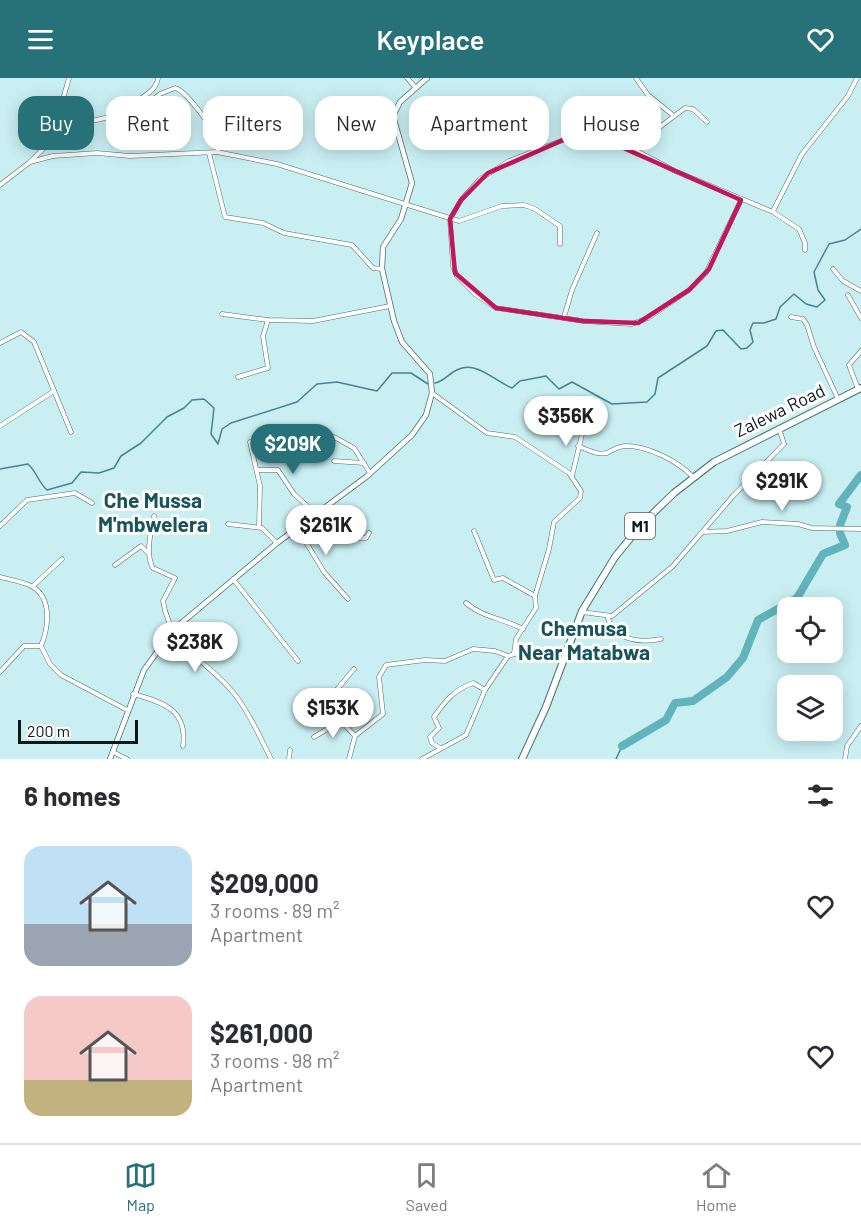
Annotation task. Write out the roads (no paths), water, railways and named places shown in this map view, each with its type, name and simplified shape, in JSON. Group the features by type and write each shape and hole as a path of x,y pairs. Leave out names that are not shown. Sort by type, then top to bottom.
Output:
{"highway":[{"name":"Zalewa Road","path":"522,759 582,612 628,541 656,509 714,462 860,388"}],"street":[{"path":"64,96 69,78"},
{"path":"144,96 150,92 158,78"},
{"path":"406,78 416,88"},
{"path":"110,759 133,694 151,657 173,630 277,543 370,473 417,430 426,415 432,393 429,370 402,342 390,306 382,269 383,248 407,203 411,174 393,116 398,105 427,78"},
{"path":"636,78 648,95 674,116"},
{"path":"773,212 802,154 848,96 857,78"},
{"path":"159,96 167,90 181,89 187,96"},
{"path":"191,102 203,117"},
{"path":"661,126 689,108 707,122"},
{"path":"561,142 509,161 480,179 460,200 450,219 453,266 462,281 482,300 496,308 624,325 648,318 689,290 709,269 718,244 741,200"},
{"path":"0,185 42,150"},
{"path":"635,150 675,171 773,212 798,229 805,243 805,250"},
{"path":"30,162 54,156 97,153 130,156 217,152 278,164 407,203 450,219 463,221 502,206 524,205 535,209 560,226 560,244"},
{"path":"209,153 225,217 263,223 284,233 343,242 357,248 375,270 382,269"},
{"path":"564,317 572,290 597,232"},
{"path":"832,269 843,281 861,291"},
{"path":"848,295 861,318"},
{"path":"222,314 268,320 313,321 390,306"},
{"path":"790,316 803,319 807,325 814,347 838,399"},
{"path":"238,376 268,368 263,336 268,320"},
{"path":"0,344 19,332 27,334 35,344 70,432"},
{"path":"860,388 849,365 861,351"},
{"path":"0,426 54,391"},
{"path":"432,393 487,433 514,437 572,476 581,496 554,522 549,549 535,596 535,611 516,639 514,653"},
{"path":"572,476 584,426"},
{"path":"608,618 673,566 701,532 784,444 778,428"},
{"path":"334,437 350,444 370,473"},
{"path":"250,442 261,486 259,527"},
{"path":"578,446 593,452 607,453 614,448 628,446 643,448 682,466 693,477"},
{"path":"334,461 364,463"},
{"path":"258,470 278,470 294,495 316,514"},
{"path":"0,526 27,501 75,493 92,503"},
{"path":"154,516 150,535 150,555 153,568 175,577 163,601 173,630 193,656 231,690 272,759"},
{"path":"701,532 727,531 762,522 798,524 812,528 861,529"},
{"path":"228,524 259,527 277,543"},
{"path":"474,531 494,580 503,578 535,596"},
{"path":"290,533 301,537 324,572 348,599"},
{"path":"301,537 306,534 366,538 369,533"},
{"path":"115,565 141,546 150,555"},
{"path":"33,586 62,559"},
{"path":"0,577 33,586 41,595 47,615 47,626 41,646 50,664 61,675 127,710"},
{"path":"233,579 298,661"},
{"path":"466,603 478,613 488,614 523,629"},
{"path":"582,612 608,618"},
{"path":"608,618 612,628 633,642 661,639"},
{"path":"0,672 24,646 41,646"},
{"path":"349,759 355,736 383,714 379,677 386,665 425,660 445,661 473,649 495,651 508,656"},
{"path":"422,759 466,735 485,690 508,656 543,649 567,653"},
{"path":"354,669 333,694 340,721 355,736"},
{"path":"440,748 432,743 430,737 439,728 434,717 446,700 462,687 473,683 485,690"},
{"path":"133,694 152,699 175,712 184,728 183,746"},
{"path":"314,737 340,721"},
{"path":"844,759 847,746 861,726"},
{"path":"289,759 290,750"},
{"path":"113,752 127,759"}],"waterway":[{"path":"435,383 466,367 486,373 512,388 520,381 546,376 559,389 572,382 612,404 647,402 655,394 658,378 707,346 716,331 723,330 741,349 747,348 753,342 750,330 753,323 764,323 776,319 780,307 794,294 806,304 817,307 825,300 818,290 814,272 829,244 845,240 861,229"},
{"path":"0,469 28,464 47,490 72,483 81,472 99,473 114,468 121,456 141,443 167,417 184,408 192,400 204,399 214,408 211,434 218,444 222,429 231,423 297,402 317,384 337,382 377,391 392,373 411,373 428,384"},
{"path":"840,525 847,507 839,504 861,475"},
{"path":"622,746 666,720 675,703 693,701 727,677 743,658 758,620 797,598 823,554 845,545 840,533"},
{"path":"616,759 622,746"}],"district":[{"name":"Che Mussa M'mbwelera","path":"153,513"},
{"name":"Chemusa Near Matabwa","path":"584,641"}]}
